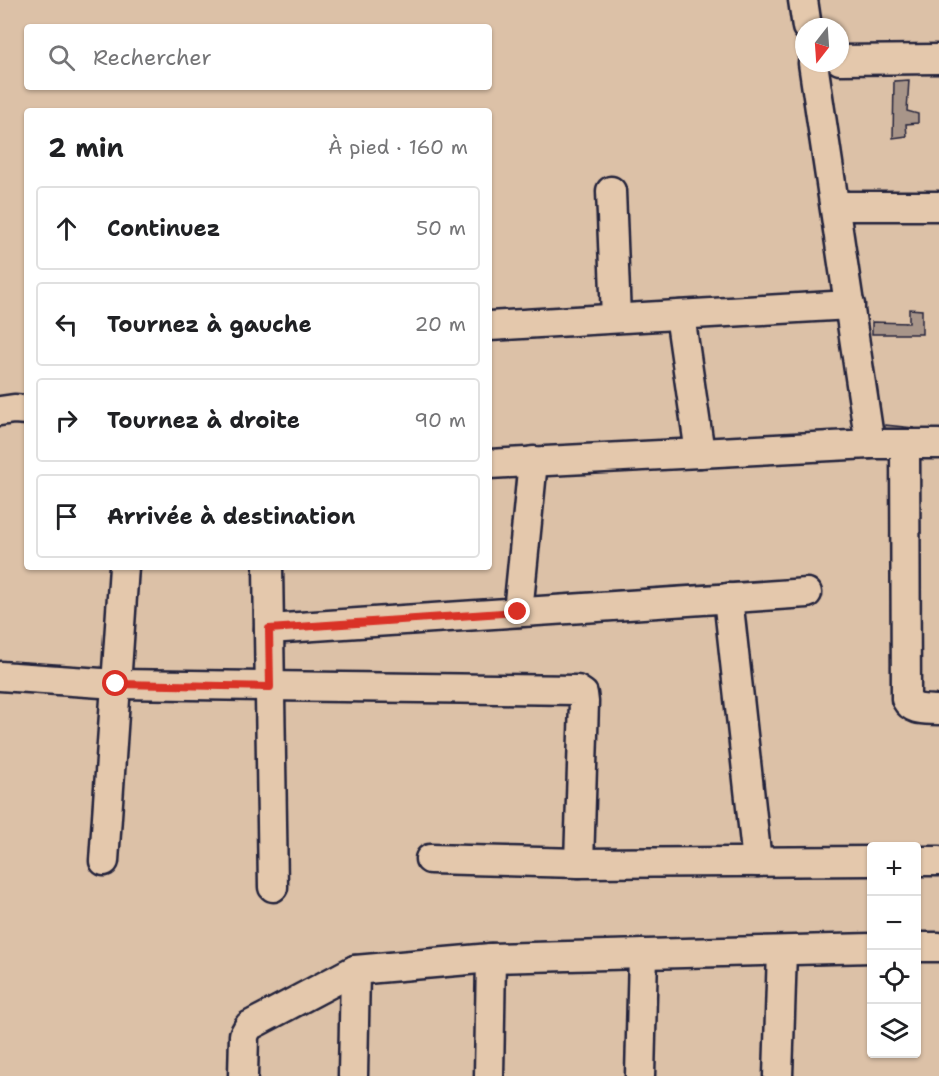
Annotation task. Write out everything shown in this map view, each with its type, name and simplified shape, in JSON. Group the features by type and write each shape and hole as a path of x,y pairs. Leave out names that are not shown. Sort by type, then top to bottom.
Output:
{"street":[{"path":"803,0 806,18"},
{"path":"849,60 939,59"},
{"path":"814,72 870,444"},
{"path":"611,191 616,318"},
{"path":"835,206 939,206"},
{"path":"492,326 850,305"},
{"path":"680,315 700,453"},
{"path":"0,411 24,410"},
{"path":"492,464 870,444 939,444"},
{"path":"905,444 906,699 915,709 939,710"},
{"path":"518,612 533,461"},
{"path":"104,861 124,570"},
{"path":"268,570 273,887"},
{"path":"269,629 807,593"},
{"path":"728,598 757,862"},
{"path":"0,676 116,684 577,690 583,694 584,702 579,863"},
{"path":"430,859 579,863 867,861"},
{"path":"921,861 939,861"},
{"path":"921,947 939,947"},
{"path":"243,1076 244,1035 249,1026 355,970 491,958 867,948"},
{"path":"778,1076 782,951"},
{"path":"640,1076 644,954"},
{"path":"489,1076 491,958"},
{"path":"353,1076 355,970"}],"building":[{"path":"909,80 907,111 918,114 918,123 906,124 907,136 893,138 894,81"},
{"path":"909,309 922,310 922,334 872,334 872,322 909,323"},
{"path":"885,425 914,428 915,439 885,438"}],"route":[{"path":"116,684 270,687 269,629 518,612"}]}
